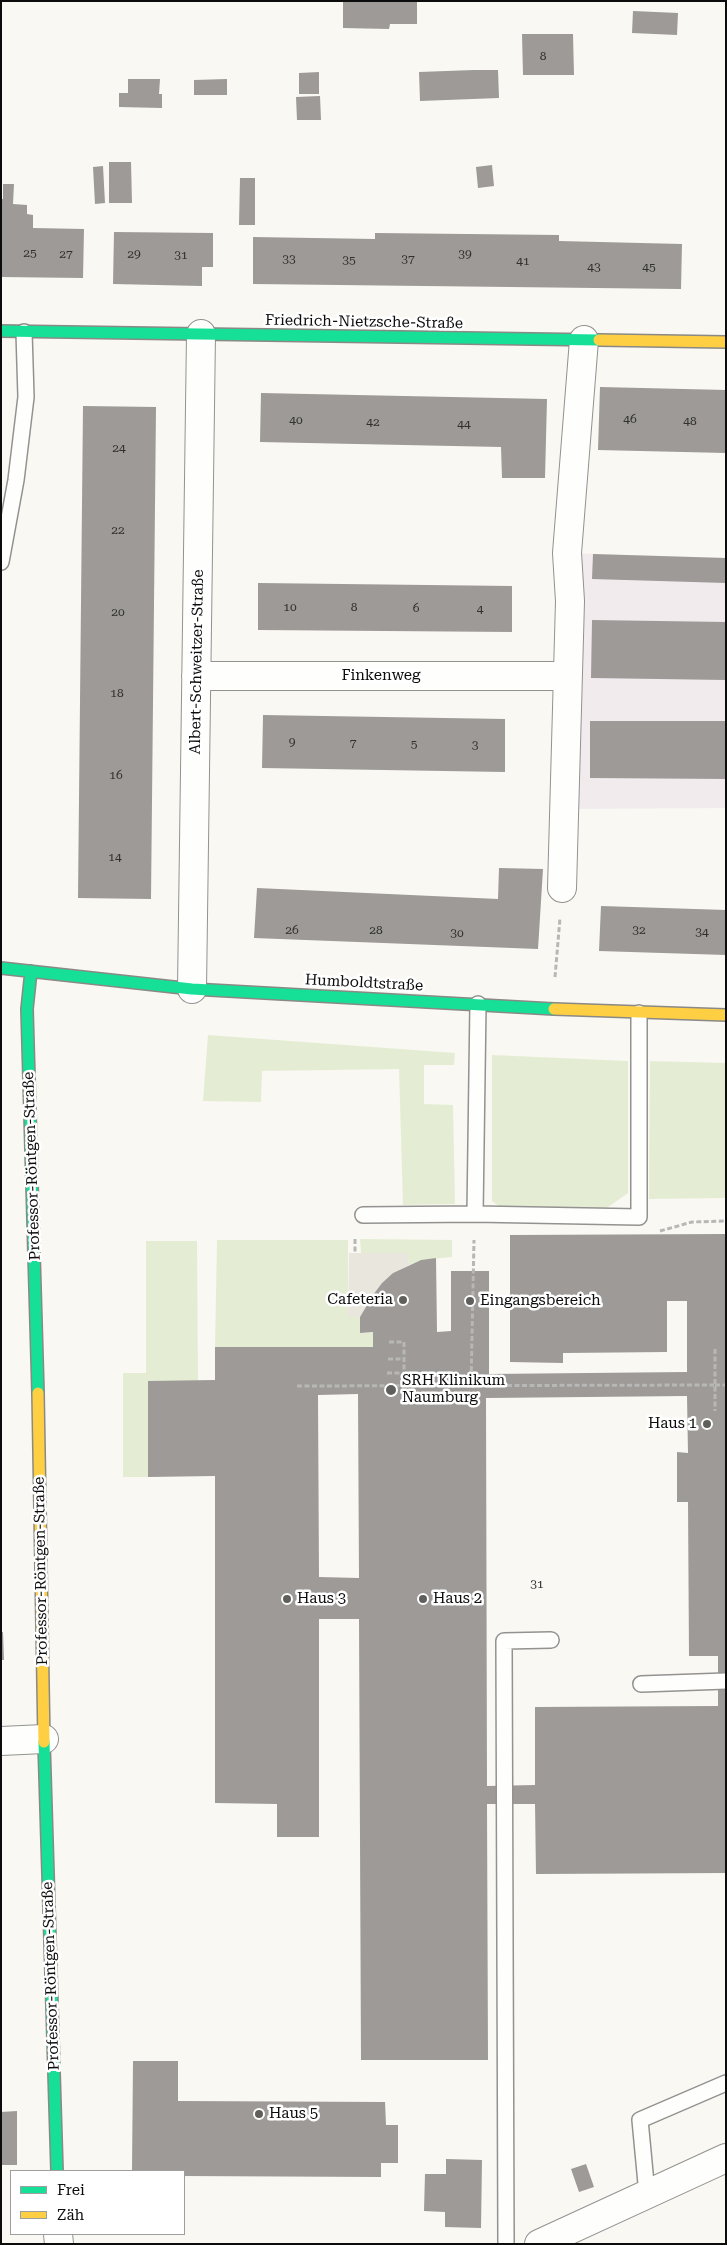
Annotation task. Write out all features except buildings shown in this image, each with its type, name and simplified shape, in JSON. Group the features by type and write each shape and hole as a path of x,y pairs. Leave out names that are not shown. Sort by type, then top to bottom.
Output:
{"street":[{"name":"Friedrich-Nietzsche-Straße","path":"1,331 726,342"},
{"name":"Albert-Schweitzer-Straße","path":"192,990 200,334"},
{"path":"562,888 568,703 566,676 570,602 567,553 584,340"},
{"name":"Finkenweg","path":"196,676 566,676"},
{"name":"Humboldtstraße","path":"1,968 192,990 553,1009 726,1015"},
{"name":"Professor-Röntgen-Straße","path":"31,971 27,1008 38,1387 44,1739 56,2170"},
{"path":"1,1741 44,1739"},
{"path":"539,2244 726,2158"}],"lane":[{"path":"1,562 16,480 26,397 24,332"},
{"path":"475,1214 478,1004"},
{"path":"363,1215 475,1214 639,1217 639,1013"},
{"path":"506,2244 504,1640 551,1640"},
{"path":"641,1684 726,1682"},
{"path":"647,2194 640,2120 726,2083"}],"path":[{"path":"553,1009 562,888"},
{"path":"471,1386 475,1214"},
{"path":"389,1342 404,1342 404,1386"},
{"path":"715,1349 715,1411"},
{"path":"388,1358 404,1359"},
{"path":"387,1373 404,1373"},
{"path":"297,1386 726,1385"}],"shaded area":[{"path":"567,553 726,558 726,808 565,809"},
{"path":"349,1253 408,1253 409,1265 393,1273 382,1283 360,1317 348,1317"}],"green space":[{"path":"208,1035 455,1053 454,1065 424,1065 424,1104 453,1105 455,1204 403,1205 399,1069 262,1071 261,1102 203,1101"},
{"path":"492,1055 628,1061 628,1193 604,1210 500,1207 492,1201"},
{"path":"650,1061 726,1063 726,1198 649,1199"},
{"path":"360,1239 452,1240 452,1257 421,1260 409,1265 407,1253 361,1253"},
{"path":"217,1240 348,1240 348,1317 360,1317 360,1333 373,1332 373,1347 215,1347"},
{"path":"146,1241 197,1241 198,1381 148,1381 148,1477 123,1477 123,1373 146,1373"}],"traffic: fast":[{"path":"1,331 599,340"},
{"path":"1,968 192,989 554,1009"},
{"path":"31,971 27,1009 38,1393"},
{"path":"44,1742 57,2170"}],"traffic: slow":[{"path":"599,340 726,342"},
{"path":"554,1009 726,1015"},
{"path":"38,1393 44,1742"}],"place":[{"name":"Cafeteria","path":"403,1300"},
{"name":"Eingangsbereich","path":"470,1301"},
{"name":"SRH Klinikum Naumburg","path":"391,1390"},
{"name":"Haus 1","path":"707,1424"},
{"name":"Haus 3","path":"287,1599"},
{"name":"Haus 2","path":"423,1599"},
{"name":"Haus 5","path":"259,2114"}]}
